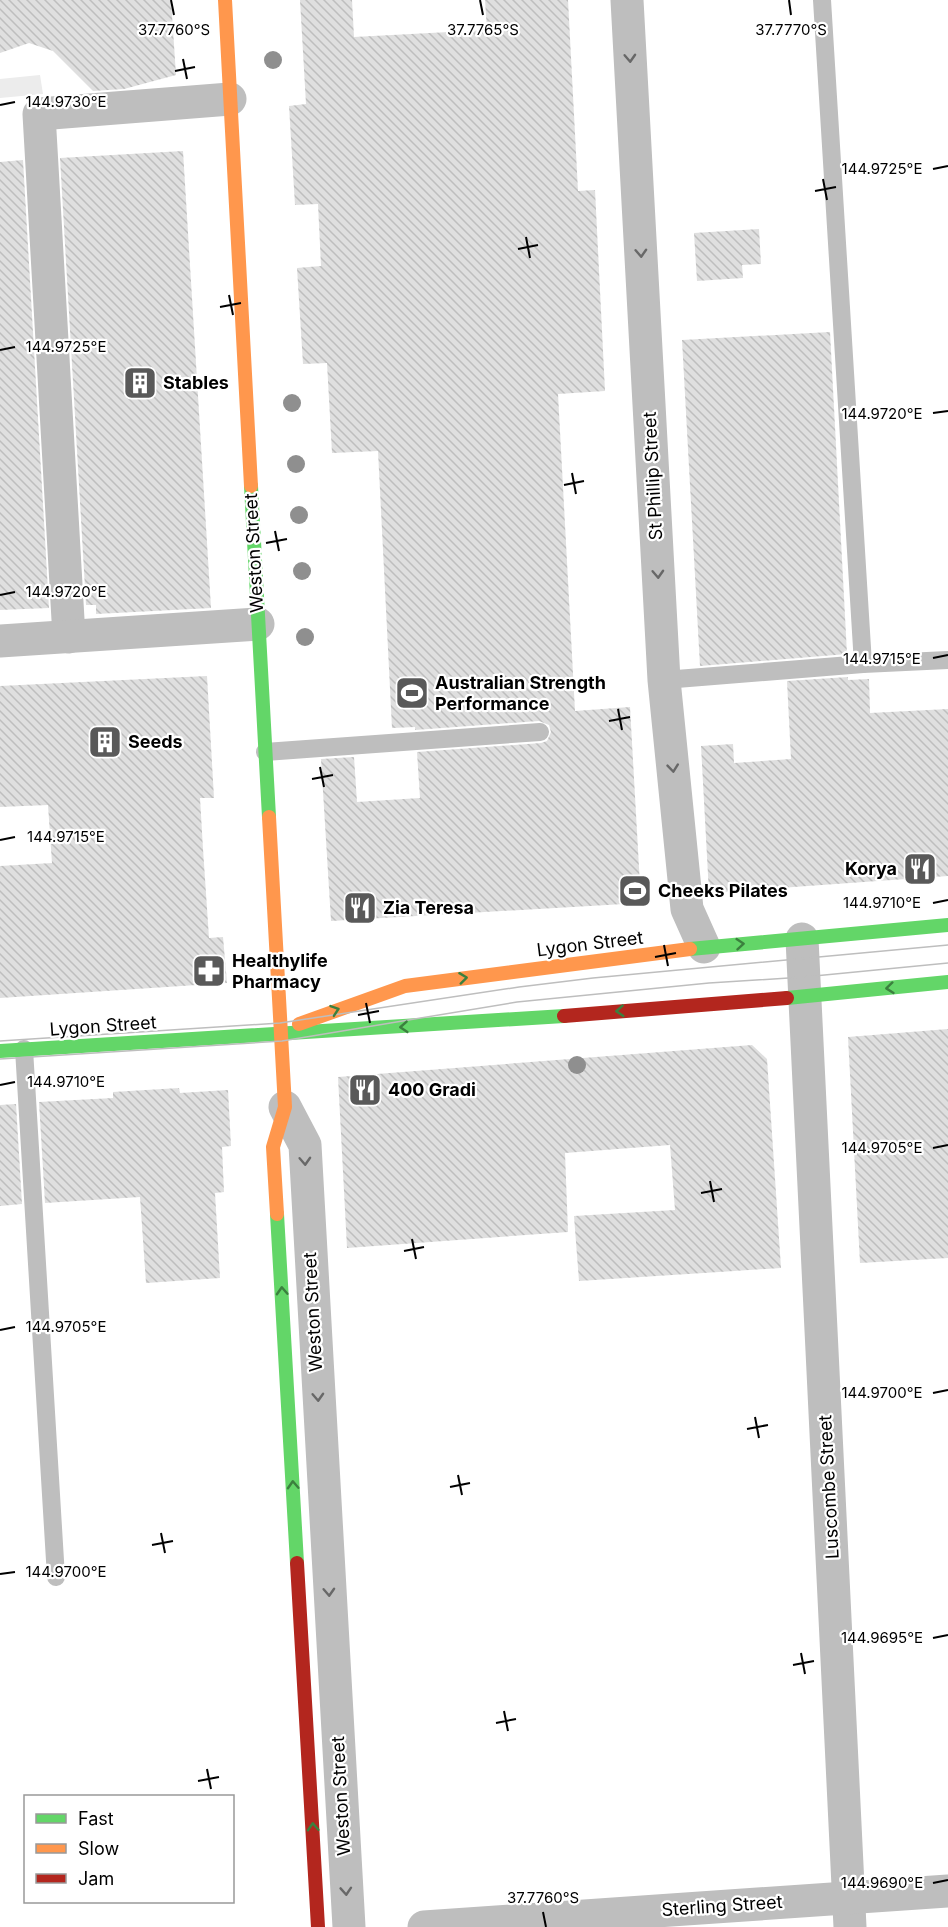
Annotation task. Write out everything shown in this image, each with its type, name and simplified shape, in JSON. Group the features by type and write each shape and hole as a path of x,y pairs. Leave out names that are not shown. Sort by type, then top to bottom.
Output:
{"street":[{"name":"Weston Street","path":"225,0 285,1107 304,1145 318,1927"},
{"name":"St Phillip Street","path":"627,0 664,680 687,909 704,947"},
{"path":"69,637 39,114 230,99"},
{"path":"0,641 258,624"},
{"name":"Lygon Street","path":"281,1033 311,1018 405,986 704,947 948,926"},
{"name":"Luscombe Street","path":"802,939 850,1912"},
{"name":"Lygon Street","path":"0,1051 345,1031 805,997 948,982"},
{"name":"Weston Street","path":"310,1522 349,1927"},
{"name":"Sterling Street","path":"424,1927 850,1912 948,1891"}],"lane":[{"path":"822,0 863,664"},
{"path":"664,680 863,664 948,660"},
{"path":"265,752 540,732"},
{"path":"24,1049 56,1577"}],"shaded area":[{"path":"40,75 43,94 0,98 0,79"}],"building":[{"path":"0,0 171,0 176,75 124,89 93,91 53,51 29,43 0,53"},
{"path":"300,0 352,0 354,37 487,30 485,0 568,0 578,191 595,190 605,391 558,394 575,711 630,707 641,903 331,921 321,759 354,757 357,802 420,798 417,752 541,743 547,741 551,732 549,725 539,721 415,730 415,727 392,728 378,451 332,453 327,363 303,364 297,268 321,266 318,204 295,205 289,106 306,104"},
{"name":"Stables","path":"183,151 211,608 96,614 96,605 86,605 60,158"},
{"path":"23,160 49,608 0,610 0,162"},
{"path":"759,229 761,264 742,265 743,278 697,281 694,233"},
{"path":"830,332 847,654 700,666 682,340"},
{"path":"207,676 214,798 200,798 203,849 209,938 223,937 227,983 0,998 0,866 52,863 48,805 0,807 0,686"},
{"path":"848,677 848,680 869,679 870,713 948,709 948,876 709,893 701,746 733,744 734,763 791,759 787,681"},
{"path":"948,1029 948,1258 860,1263 848,1037"},
{"path":"752,1045 767,1059 781,1268 579,1281 574,1216 675,1210 670,1145 565,1153 568,1232 347,1248 338,1077"},
{"path":"179,1088 180,1093 228,1090 231,1146 222,1147 224,1192 215,1193 220,1278 146,1283 140,1197 45,1203 39,1102 113,1098 113,1092"},
{"path":"16,1104 22,1204 0,1206 0,1105"}],"tram line":[{"path":"0,1041 280,1023 593,978 948,945"},
{"path":"0,1059 282,1041 517,1002 948,963"}],"traffic: fast":[{"path":"251,486 269,817"},
{"path":"690,949 948,925"},
{"path":"787,998 948,982"},
{"path":"0,1051 564,1016"},
{"path":"277,1214 297,1563"}],"traffic: slow":[{"path":"225,0 251,486"},
{"path":"269,817 285,1107 273,1147 277,1214"},
{"path":"299,1024 405,986 690,949"}],"traffic: jam":[{"path":"564,1016 787,998"},
{"path":"297,1563 318,1927"}],"place":[{"name":"Stables","path":"140,383"},
{"name":"Australian Strength Performance","path":"412,693"},
{"name":"Seeds","path":"105,742"},
{"name":"Korya","path":"920,869"},
{"name":"Cheeks Pilates","path":"635,891"},
{"name":"Zia Teresa","path":"360,908"},
{"name":"Healthylife Pharmacy","path":"209,971"},
{"name":"400 Gradi","path":"365,1090"}]}
